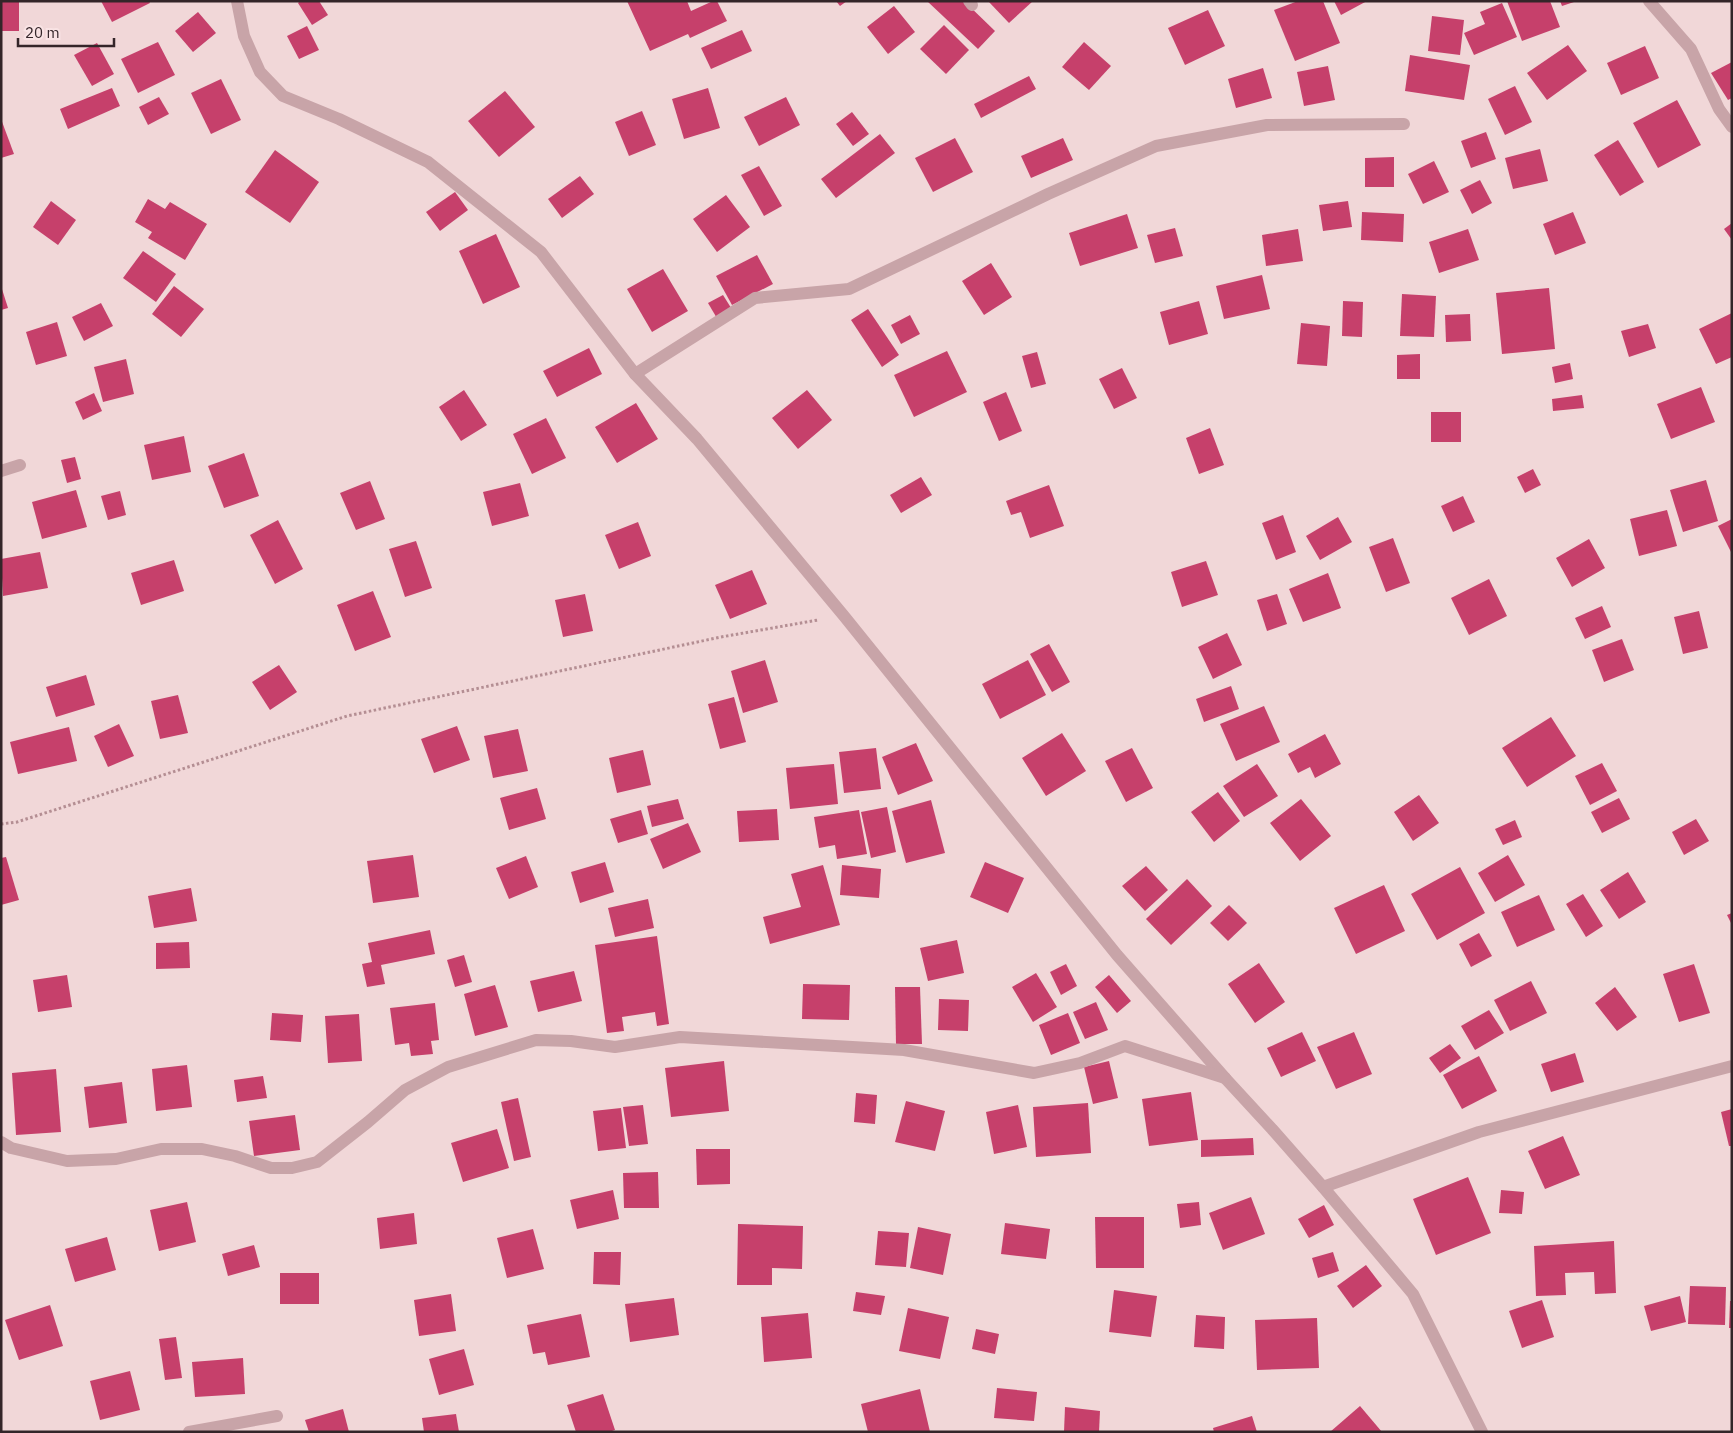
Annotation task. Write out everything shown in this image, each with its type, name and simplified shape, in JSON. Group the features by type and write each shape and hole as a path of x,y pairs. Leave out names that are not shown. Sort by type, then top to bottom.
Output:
{"street":[{"path":"237,1 244,36 260,72 283,96 339,119 428,162 542,252 636,374 697,439 844,616 1117,955 1323,1187 1413,1294 1482,1432"},
{"path":"1649,1 1691,49 1719,109 1732,127"},
{"path":"636,374 755,298 849,289 1048,194 1156,146 1267,125 1404,124"},
{"path":"1,471 20,465"},
{"path":"1,1142 11,1148 67,1161 116,1159 161,1149 202,1149 235,1156 271,1168 292,1168 317,1162 405,1090 448,1067 536,1040 571,1041 615,1046 680,1037 904,1050 1034,1073 1080,1063 1125,1046 1225,1078"},
{"path":"1323,1187 1479,1132 1732,1066"},
{"path":"189,1432 277,1416"}],"path":[{"path":"1,824 16,822 347,716 721,637 844,616"}],"building":[{"path":"1,1 19,1 19,31 1,31"},
{"path":"101,1 149,1 150,3 112,22"},
{"path":"300,1 319,1 328,15 312,25 298,3"},
{"path":"627,1 687,1 691,11 717,1 727,21 690,38 688,34 650,51"},
{"path":"836,1 847,1 840,6"},
{"path":"927,1 964,1 995,31 978,49"},
{"path":"988,1 1033,1 1009,23"},
{"path":"1298,1 1323,1 1340,43 1295,61 1274,10"},
{"path":"1334,1 1367,1 1341,15"},
{"path":"1507,1 1550,1 1560,27 1522,41"},
{"path":"1560,1 1573,1 1574,2 1562,6"},
{"path":"1502,3 1517,37 1474,55 1464,33 1485,24 1480,12"},
{"path":"894,6 915,32 888,54 867,27"},
{"path":"1208,10 1225,46 1185,65 1168,28"},
{"path":"198,12 216,33 193,52 175,31"},
{"path":"1432,16 1464,20 1460,55 1428,51"},
{"path":"944,25 969,50 946,74 920,49"},
{"path":"307,26 319,50 299,59 287,36"},
{"path":"742,30 752,51 711,69 701,48"},
{"path":"158,42 175,75 138,93 121,59"},
{"path":"1084,42 1111,66 1089,90 1062,67"},
{"path":"97,43 114,74 92,86 74,55"},
{"path":"1568,45 1587,71 1547,100 1527,73"},
{"path":"1645,46 1659,78 1621,95 1607,63"},
{"path":"1410,55 1470,65 1464,100 1405,91"},
{"path":"1732,62 1732,98 1728,100 1711,73"},
{"path":"1328,66 1335,100 1304,106 1297,72"},
{"path":"1263,68 1272,98 1236,108 1228,79"},
{"path":"1029,76 1036,89 981,118 974,104"},
{"path":"221,79 241,120 211,134 191,93"},
{"path":"1515,86 1532,122 1505,135 1488,99"},
{"path":"112,88 120,106 68,129 60,109"},
{"path":"708,88 720,128 684,139 672,99"},
{"path":"505,91 535,127 499,157 468,121"},
{"path":"159,97 169,114 148,125 139,107"},
{"path":"786,97 800,125 759,146 744,117"},
{"path":"1677,100 1701,145 1658,168 1633,123"},
{"path":"642,111 656,145 629,156 615,122"},
{"path":"852,112 869,134 853,146 836,124"},
{"path":"1,119 14,154 1,158"},
{"path":"1486,132 1496,159 1471,168 1461,141"},
{"path":"880,134 895,153 836,198 821,179"},
{"path":"955,138 973,172 933,192 915,158"},
{"path":"1063,138 1073,160 1031,178 1021,156"},
{"path":"1618,140 1644,182 1620,196 1594,155"},
{"path":"1540,149 1548,181 1513,189 1505,158"},
{"path":"275,150 319,182 290,223 245,192"},
{"path":"1394,157 1394,187 1365,187 1365,158"},
{"path":"1434,161 1449,192 1423,204 1408,174"},
{"path":"759,166 782,206 764,216 741,175"},
{"path":"580,176 594,194 562,218 548,199"},
{"path":"1480,180 1492,203 1472,214 1460,190"},
{"path":"455,192 468,210 440,231 426,212"},
{"path":"726,195 750,227 717,252 693,219"},
{"path":"148,199 165,209 170,202 207,224 185,260 148,238 152,232 135,222"},
{"path":"51,201 76,220 58,245 33,227"},
{"path":"1348,201 1352,227 1323,231 1319,205"},
{"path":"1362,212 1404,214 1403,242 1361,240"},
{"path":"1573,212 1586,243 1555,255 1543,224"},
{"path":"1127,214 1138,248 1080,266 1069,233"},
{"path":"1732,223 1732,240 1724,229"},
{"path":"1175,228 1183,256 1155,263 1147,235"},
{"path":"1298,229 1303,261 1266,266 1262,235"},
{"path":"1468,229 1479,260 1439,273 1429,242"},
{"path":"496,234 520,287 483,304 459,251"},
{"path":"143,251 176,274 156,302 123,278"},
{"path":"757,255 773,284 732,305 716,276"},
{"path":"991,263 1012,297 984,315 962,281"},
{"path":"663,269 688,311 652,332 627,289"},
{"path":"1262,275 1270,309 1224,319 1216,286"},
{"path":"1,286 8,308 1,310"},
{"path":"174,286 204,309 181,337 152,314"},
{"path":"1549,288 1555,349 1502,354 1496,293"},
{"path":"1402,294 1436,296 1434,337 1400,336"},
{"path":"723,295 733,311 718,320 708,303"},
{"path":"1199,301 1208,334 1169,345 1160,312"},
{"path":"1343,301 1363,302 1362,337 1342,336"},
{"path":"101,303 113,326 84,341 72,317"},
{"path":"868,309 899,355 882,367 851,320"},
{"path":"1732,313 1732,357 1716,364 1699,329"},
{"path":"1470,314 1471,341 1446,342 1445,315"},
{"path":"910,315 920,334 901,344 891,325"},
{"path":"57,322 67,356 36,365 26,332"},
{"path":"1301,323 1330,326 1327,366 1297,364"},
{"path":"1648,324 1656,348 1629,357 1621,331"},
{"path":"589,348 602,374 557,397 543,371"},
{"path":"947,351 967,392 914,417 894,375"},
{"path":"1037,352 1046,384 1031,388 1022,356"},
{"path":"1420,354 1420,379 1397,379 1397,355"},
{"path":"126,359 134,394 103,402 94,367"},
{"path":"1570,363 1573,379 1555,383 1552,367"},
{"path":"1122,368 1137,398 1114,409 1099,379"},
{"path":"1701,387 1715,422 1671,439 1657,404"},
{"path":"464,390 487,425 461,441 439,407"},
{"path":"807,390 832,420 798,449 772,418"},
{"path":"1006,392 1022,431 999,441 983,402"},
{"path":"94,393 102,411 83,420 75,402"},
{"path":"1582,395 1584,408 1553,411 1552,399"},
{"path":"636,403 658,439 617,463 595,427"},
{"path":"1431,412 1461,412 1461,442 1431,442"},
{"path":"546,418 566,458 532,474 513,434"},
{"path":"1210,428 1224,465 1199,474 1186,438"},
{"path":"184,436 191,472 152,480 144,445"},
{"path":"244,453 259,496 224,508 208,466"},
{"path":"75,457 81,479 67,483 61,460"},
{"path":"1533,469 1541,485 1525,493 1517,477"},
{"path":"921,477 932,495 901,513 890,495"},
{"path":"1706,480 1718,521 1683,532 1670,490"},
{"path":"370,481 385,519 356,530 340,493"},
{"path":"520,483 529,516 492,526 483,492"},
{"path":"1049,485 1064,526 1030,538 1021,512 1011,515 1006,501"},
{"path":"76,490 87,527 42,539 32,502"},
{"path":"120,491 126,515 108,520 101,496"},
{"path":"1463,496 1475,522 1453,532 1441,506"},
{"path":"1667,510 1677,546 1639,556 1630,519"},
{"path":"1283,515 1296,552 1276,560 1262,523"},
{"path":"1338,517 1352,542 1320,560 1306,536"},
{"path":"1732,519 1732,554 1718,526"},
{"path":"278,520 303,569 275,584 250,535"},
{"path":"638,522 651,556 619,569 605,535"},
{"path":"1393,538 1410,583 1386,592 1369,547"},
{"path":"1589,539 1605,568 1572,587 1556,558"},
{"path":"416,541 432,588 405,597 389,549"},
{"path":"40,552 48,588 3,596 1,559"},
{"path":"174,560 184,591 141,605 131,573"},
{"path":"1206,561 1218,595 1182,607 1171,572"},
{"path":"752,570 767,604 730,619 715,585"},
{"path":"1328,573 1341,608 1303,622 1289,589"},
{"path":"1489,579 1507,616 1469,635 1451,598"},
{"path":"373,591 391,637 355,651 337,605"},
{"path":"585,594 593,631 563,637 555,600"},
{"path":"1277,594 1287,624 1267,631 1257,600"},
{"path":"1602,606 1611,627 1585,639 1575,618"},
{"path":"1699,611 1708,648 1683,654 1674,617"},
{"path":"1227,633 1242,665 1213,679 1198,647"},
{"path":"1622,639 1634,670 1604,682 1592,650"},
{"path":"1049,644 1070,682 1052,692 1030,654"},
{"path":"765,660 778,702 743,713 731,671"},
{"path":"1028,660 1046,695 1000,719 982,684"},
{"path":"279,665 297,692 270,710 252,682"},
{"path":"86,675 95,705 56,717 46,687"},
{"path":"1231,686 1239,709 1204,722 1196,699"},
{"path":"178,695 188,733 160,739 151,701"},
{"path":"734,697 746,742 720,749 708,704"},
{"path":"1264,706 1280,742 1236,761 1220,724"},
{"path":"1551,717 1576,756 1527,787 1502,748"},
{"path":"119,724 134,756 108,767 94,736"},
{"path":"457,726 470,760 434,773 421,739"},
{"path":"69,727 77,761 18,774 10,742"},
{"path":"518,729 528,771 493,778 484,736"},
{"path":"1062,733 1086,771 1046,796 1022,758"},
{"path":"1325,734 1341,764 1315,778 1310,767 1298,773 1288,754"},
{"path":"916,743 933,781 898,795 882,757"},
{"path":"876,748 881,789 844,793 839,752"},
{"path":"1132,748 1153,788 1126,802 1105,761"},
{"path":"643,750 651,785 617,793 609,758"},
{"path":"1602,763 1617,791 1590,805 1575,776"},
{"path":"834,764 838,804 790,809 786,768"},
{"path":"1257,764 1278,796 1244,817 1223,786"},
{"path":"537,788 546,819 509,830 500,798"},
{"path":"1218,792 1240,821 1214,842 1191,812"},
{"path":"1419,795 1439,823 1413,841 1394,812"},
{"path":"1619,798 1630,819 1602,833 1591,812"},
{"path":"678,799 684,819 652,827 647,806"},
{"path":"1301,799 1331,836 1300,861 1270,823"},
{"path":"931,800 945,853 906,863 892,811"},
{"path":"887,807 896,852 871,858 861,812"},
{"path":"777,809 779,840 739,842 737,811"},
{"path":"641,810 648,834 618,843 610,819"},
{"path":"859,810 867,854 837,859 835,845 819,848 814,817"},
{"path":"1696,819 1709,841 1684,855 1672,832"},
{"path":"1515,820 1522,837 1503,845 1495,829"},
{"path":"688,823 701,852 663,869 650,839"},
{"path":"413,855 419,897 373,903 367,861"},
{"path":"1508,855 1525,885 1495,902 1478,873"},
{"path":"526,856 538,887 509,899 496,868"},
{"path":"6,857 19,900 1,905 1,858"},
{"path":"605,862 614,892 580,903 571,872"},
{"path":"985,862 1024,878 1008,913 970,897"},
{"path":"823,865 840,925 770,944 763,917 801,907 791,874"},
{"path":"842,865 881,869 879,898 840,895"},
{"path":"1146,866 1168,890 1145,911 1122,886"},
{"path":"1460,867 1485,913 1437,940 1411,894"},
{"path":"1628,872 1646,902 1619,919 1600,890"},
{"path":"1187,879 1212,906 1171,945 1146,919"},
{"path":"1384,885 1405,931 1356,954 1334,908"},
{"path":"191,888 197,921 154,928 148,896"},
{"path":"1583,894 1603,926 1586,937 1566,904"},
{"path":"1539,895 1555,930 1517,947 1501,912"},
{"path":"648,899 654,928 615,937 608,908"},
{"path":"1229,905 1247,923 1228,941 1210,923"},
{"path":"1732,913 1732,925 1727,915"},
{"path":"430,930 435,954 381,965 385,984 367,987 362,964 372,962 368,943"},
{"path":"1479,933 1492,956 1471,967 1459,944"},
{"path":"657,936 669,1024 657,1026 655,1012 622,1017 624,1031 607,1033 595,945"},
{"path":"957,940 964,973 928,981 920,948"},
{"path":"189,942 190,968 156,969 156,943"},
{"path":"464,955 472,982 455,987 447,960"},
{"path":"1259,963 1285,1002 1255,1023 1228,984"},
{"path":"1066,964 1077,986 1061,995 1050,972"},
{"path":"1694,964 1710,1013 1679,1022 1663,974"},
{"path":"574,971 582,1001 538,1012 530,981"},
{"path":"1036,973 1057,1007 1033,1022 1012,987"},
{"path":"67,975 72,1007 38,1012 33,980"},
{"path":"1109,975 1131,1001 1117,1013 1095,987"},
{"path":"1531,981 1547,1013 1510,1031 1494,1000"},
{"path":"803,984 850,985 849,1020 802,1019"},
{"path":"495,985 508,1027 475,1036 464,994"},
{"path":"895,987 920,987 922,1044 896,1044"},
{"path":"1615,987 1637,1017 1617,1031 1595,1003"},
{"path":"939,999 969,1000 968,1031 938,1030"},
{"path":"1096,1002 1108,1030 1085,1039 1073,1012"},
{"path":"435,1003 439,1040 431,1041 433,1054 411,1056 409,1043 395,1045 390,1008"},
{"path":"1489,1010 1504,1033 1475,1050 1461,1026"},
{"path":"272,1013 303,1015 301,1042 270,1040"},
{"path":"1068,1013 1080,1043 1051,1055 1039,1025"},
{"path":"359,1014 362,1061 328,1063 325,1016"},
{"path":"1302,1032 1316,1061 1281,1077 1267,1048"},
{"path":"1354,1032 1372,1074 1336,1089 1317,1047"},
{"path":"1450,1044 1461,1058 1440,1073 1429,1058"},
{"path":"1575,1053 1584,1082 1551,1092 1541,1064"},
{"path":"1479,1056 1497,1091 1462,1109 1443,1075"},
{"path":"724,1061 729,1111 671,1117 665,1068"},
{"path":"1109,1061 1118,1098 1093,1104 1084,1067"},
{"path":"187,1065 192,1107 156,1111 152,1069"},
{"path":"56,1069 61,1132 16,1135 12,1073"},
{"path":"263,1076 267,1098 237,1102 234,1080"},
{"path":"122,1082 127,1123 89,1128 84,1087"},
{"path":"1191,1092 1198,1140 1149,1146 1142,1099"},
{"path":"856,1093 877,1095 875,1124 854,1122"},
{"path":"518,1098 531,1157 514,1161 501,1102"},
{"path":"906,1101 945,1111 935,1151 895,1142"},
{"path":"1088,1103 1091,1153 1036,1157 1033,1107"},
{"path":"643,1105 648,1144 629,1146 623,1107"},
{"path":"1018,1105 1027,1147 994,1154 986,1112"},
{"path":"621,1108 626,1148 598,1151 593,1111"},
{"path":"1732,1109 1732,1146 1729,1146 1721,1112"},
{"path":"295,1115 300,1150 254,1156 249,1121"},
{"path":"497,1129 509,1168 463,1182 451,1143"},
{"path":"1563,1136 1580,1175 1545,1189 1528,1151"},
{"path":"1253,1138 1254,1155 1201,1157 1201,1140"},
{"path":"696,1149 730,1149 730,1184 697,1185"},
{"path":"658,1172 659,1208 624,1208 623,1173"},
{"path":"1468,1177 1491,1233 1436,1255 1413,1199"},
{"path":"613,1190 619,1219 577,1229 570,1200"},
{"path":"1501,1190 1524,1192 1522,1214 1499,1213"},
{"path":"1251,1197 1265,1234 1223,1250 1209,1213"},
{"path":"187,1202 196,1242 159,1251 150,1210"},
{"path":"1199,1202 1201,1225 1180,1228 1177,1204"},
{"path":"1324,1205 1334,1225 1309,1238 1298,1219"},
{"path":"414,1213 417,1244 380,1249 377,1218"},
{"path":"1095,1217 1144,1217 1144,1268 1096,1268"},
{"path":"1005,1223 1050,1229 1046,1259 1001,1254"},
{"path":"738,1224 803,1226 802,1269 772,1268 772,1285 737,1285"},
{"path":"918,1227 951,1234 943,1275 910,1268"},
{"path":"533,1229 544,1269 507,1278 497,1238"},
{"path":"878,1231 909,1233 906,1267 875,1265"},
{"path":"107,1237 116,1270 75,1282 65,1249"},
{"path":"1614,1241 1616,1293 1595,1294 1594,1272 1565,1273 1566,1295 1536,1296 1534,1246"},
{"path":"254,1245 260,1267 228,1276 222,1254"},
{"path":"594,1252 621,1252 620,1285 593,1284"},
{"path":"1333,1252 1339,1271 1318,1278 1312,1258"},
{"path":"1366,1265 1382,1286 1353,1308 1337,1286"},
{"path":"280,1273 319,1273 319,1304 280,1304"},
{"path":"1690,1286 1726,1287 1725,1325 1688,1324"},
{"path":"1114,1290 1157,1296 1151,1337 1109,1332"},
{"path":"856,1292 885,1296 881,1315 853,1311"},
{"path":"451,1294 456,1331 419,1336 414,1300"},
{"path":"1680,1296 1686,1322 1651,1331 1644,1306"},
{"path":"674,1298 679,1335 630,1342 625,1304"},
{"path":"1542,1300 1554,1337 1522,1348 1509,1311"},
{"path":"1730,1301 1732,1301 1732,1328 1729,1328"},
{"path":"50,1305 63,1346 19,1360 5,1320"},
{"path":"908,1308 949,1317 940,1359 899,1351"},
{"path":"808,1313 812,1358 764,1362 761,1317"},
{"path":"581,1314 590,1357 548,1365 545,1352 533,1354 527,1325"},
{"path":"1196,1315 1225,1317 1224,1349 1194,1347"},
{"path":"1317,1318 1319,1368 1257,1370 1255,1320"},
{"path":"976,1329 999,1334 995,1354 972,1349"},
{"path":"176,1337 182,1378 165,1380 159,1339"},
{"path":"464,1349 474,1385 439,1395 429,1359"},
{"path":"243,1358 245,1394 195,1397 192,1362"},
{"path":"130,1371 140,1410 100,1420 90,1381"},
{"path":"997,1388 1037,1392 1034,1421 994,1418"},
{"path":"920,1389 930,1432 868,1432 861,1404"},
{"path":"603,1394 615,1430 609,1432 576,1432 567,1405"},
{"path":"1360,1406 1382,1432 1330,1432"},
{"path":"1065,1407 1100,1411 1099,1432 1064,1432"},
{"path":"343,1409 349,1432 309,1432 305,1420"},
{"path":"456,1414 459,1432 424,1432 422,1418"},
{"path":"1252,1416 1257,1432 1214,1432 1213,1428"}]}
